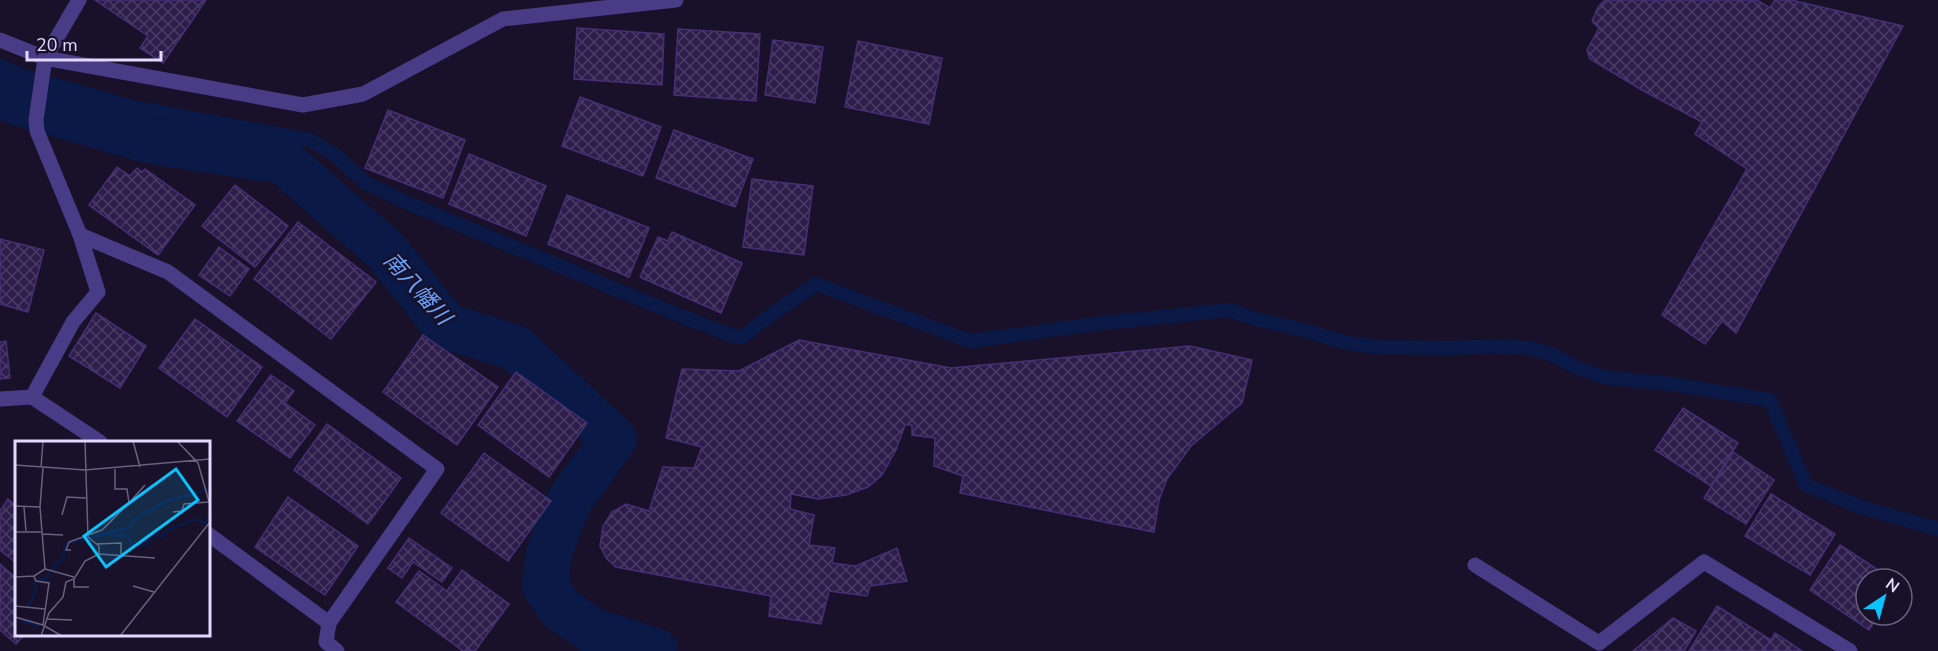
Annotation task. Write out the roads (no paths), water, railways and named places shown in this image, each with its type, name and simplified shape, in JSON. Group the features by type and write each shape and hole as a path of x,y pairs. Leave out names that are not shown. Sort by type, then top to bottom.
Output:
{"street":[{"path":"32,396 73,322 98,292 80,234 37,131 36,120 44,64 79,0"},
{"path":"0,40 44,64 303,105 363,94 503,19 676,0"},
{"path":"80,234 168,272 437,469 329,623 326,642 337,651"},
{"path":"0,399 32,396 99,441"},
{"path":"210,535 329,623"},
{"path":"1475,565 1599,643 1704,562 1850,651"}],"waterway":[{"path":"0,66 20,75 133,107 310,140 335,155 366,183 408,203 731,335 743,337 816,284 970,341 1103,323 1230,310 1255,319 1348,343 1380,347 1531,348 1603,377 1671,384 1770,400 1806,485 1861,507 1938,529"},
{"name":"南八幡川","path":"0,94 16,102 151,141 283,161 386,251 446,326 516,348 614,439 569,501 549,553 545,586 561,609 593,631 655,651"}]}
